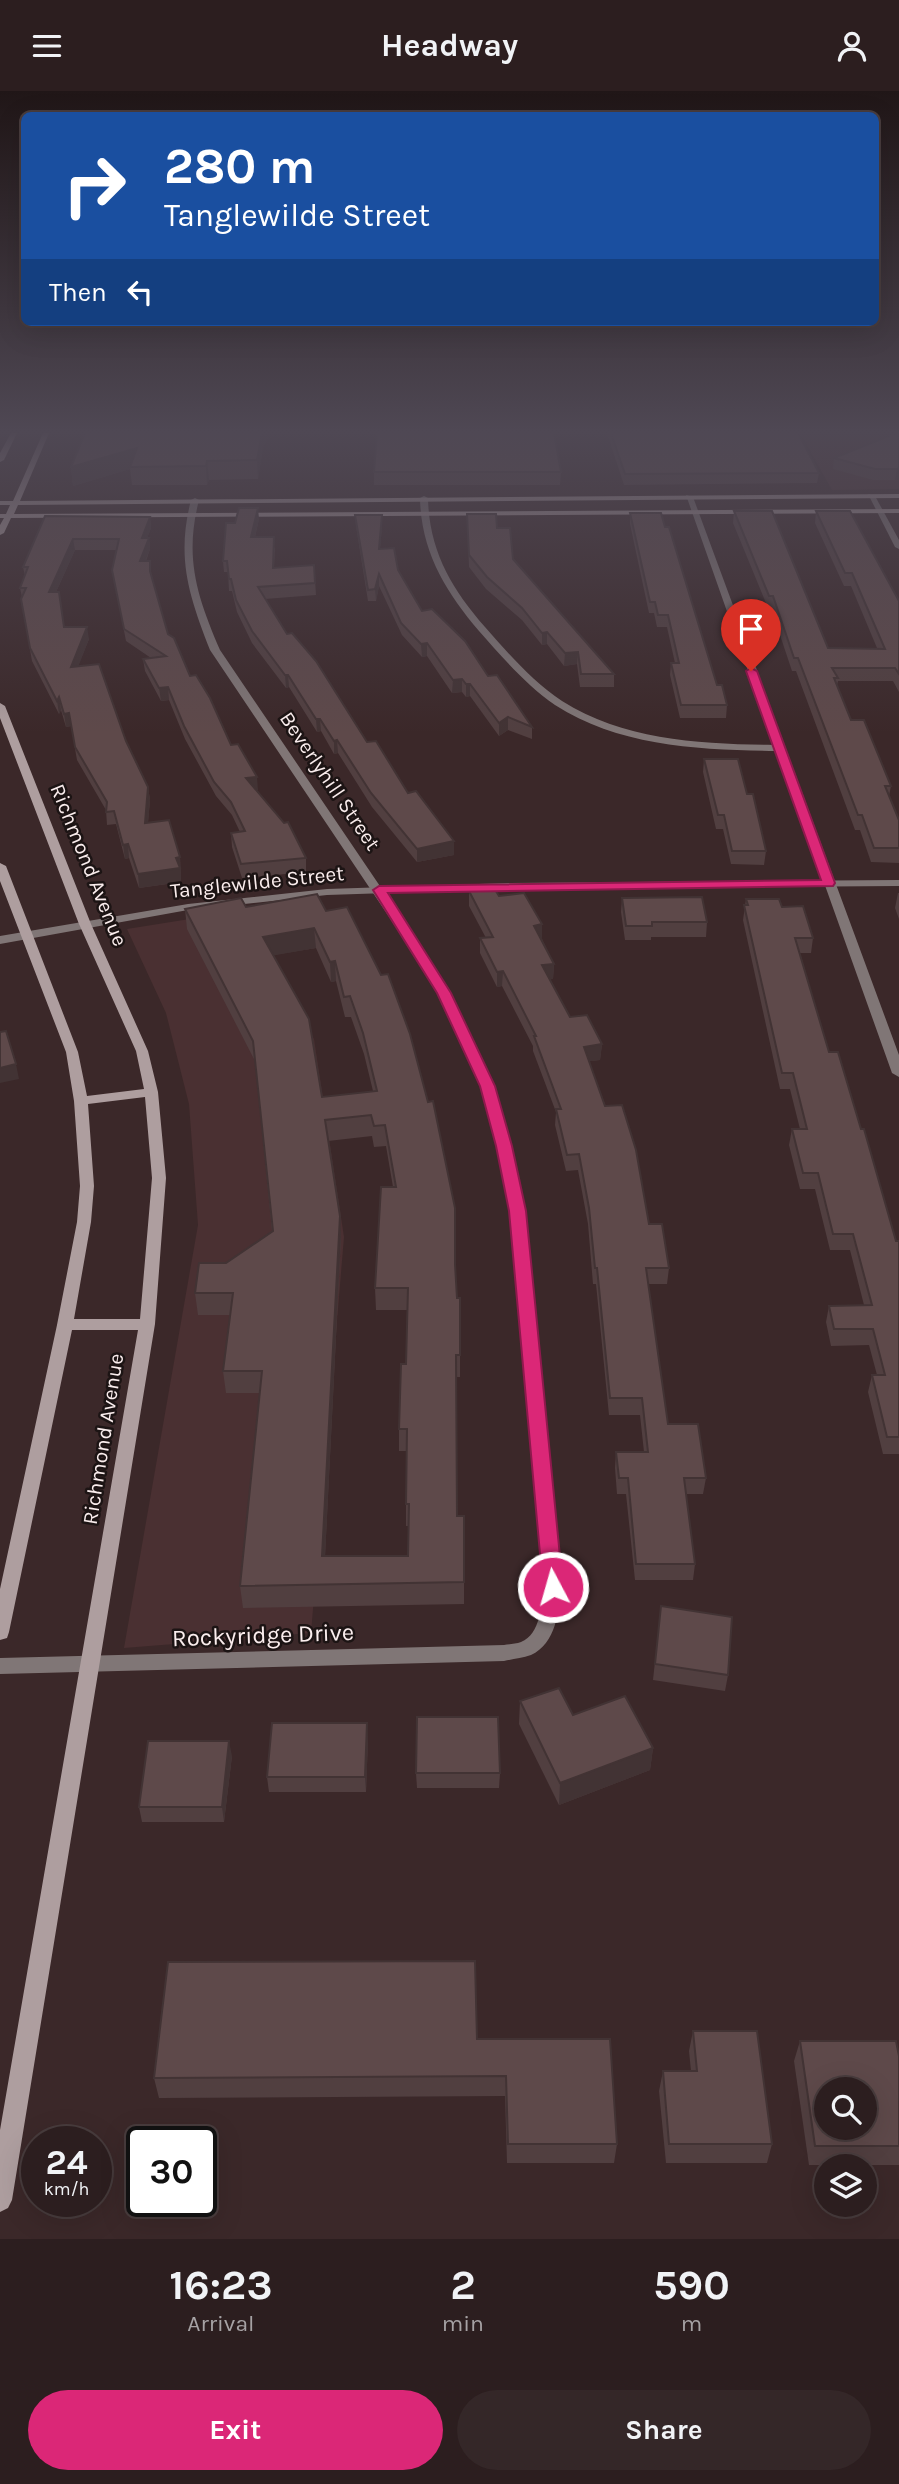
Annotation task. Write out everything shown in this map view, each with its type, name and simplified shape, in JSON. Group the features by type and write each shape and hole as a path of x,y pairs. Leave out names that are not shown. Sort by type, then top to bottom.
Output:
{"main road":[{"name":"Richmond Avenue","path":"0,706 85,924 142,1051 151,1092 159,1178 147,1324 0,2200"},
{"path":"0,866 72,1052 86,1145 85,1210 65,1325 0,1632"},
{"path":"81,1101 151,1092"},
{"path":"65,1325 147,1324"}],"street":[{"name":"Beverlyhill Street","path":"188,533 187,574 215,650 379,890 444,993 487,1086 504,1146 517,1211 553,1587 542,1633 527,1648"},
{"path":"426,533 439,571 462,606 530,680 569,709 614,729 666,742 713,747 779,748"},
{"path":"701,533 899,1073"},
{"name":"Tanglewilde Street","path":"0,940 258,897 509,886 899,883"},
{"name":"Rockyridge Drive","path":"0,1666 490,1653 527,1648"}],"shaded area":[{"path":"246,910 314,1039 344,1237 311,1633 124,1648 198,1225 189,1104 166,1013 127,929"}],"building":[{"path":"38,533 144,533 142,538 149,538 140,561 150,561 150,571 168,634 174,638 190,676 196,675 210,698 231,745 238,744 257,777 246,778 284,823 288,822 306,858 241,864 231,833 245,831 231,802 214,782 184,726 168,687 159,688 143,659 166,656 124,629 112,570 119,539 73,539 49,592 59,592 64,627 87,627 71,667 99,664 126,741 148,787 145,823 169,820 180,857 176,858 180,868 138,874 128,844 123,845 114,811 106,812 107,802 75,747 69,713 64,714 59,697 57,701 30,648 21,599 26,588 20,588 28,567 23,567"},
{"path":"225,533 252,533 251,537 274,537 273,568 314,565 315,583 258,587 287,634 292,633 316,661 367,742 376,741 408,793 416,791 454,841 417,849 371,793 337,740 334,741 320,719 316,719 288,675 285,675 252,631 236,600 227,561 223,561"},
{"path":"358,533 380,533 379,549 394,548 398,570 422,611 432,609 465,641 488,676 497,675 532,727 508,717 499,723 470,684 466,684 462,679 453,680 427,643 421,644 401,623 379,574 375,589 368,590"},
{"path":"468,533 511,533 513,559 614,674 581,674 578,652 565,653 547,632 542,633 522,608 487,577 469,555"},
{"path":"635,533 671,533 717,685 722,685 727,705 681,705 671,663 679,663 668,615 658,615 655,602 650,602"},
{"path":"743,533 781,533 828,648 885,649 852,573 845,573 826,533 862,533 899,601 899,674 895,668 832,668 838,678 834,678 851,720 864,720 891,786 885,786 899,820 899,848 874,848 862,815 858,815 798,658 794,658 773,596 769,596"},
{"path":"704,759 738,759 747,794 753,794 766,851 732,851 724,815 718,815"},
{"path":"494,888 499,896 524,893 542,924 534,926 554,964 542,965 570,1017 587,1015 602,1044 584,1047 605,1106 622,1105 636,1150 649,1224 662,1224 669,1268 646,1268 668,1424 698,1424 706,1478 684,1478 695,1564 636,1564 628,1478 619,1478 616,1452 648,1452 642,1398 610,1398 597,1268 579,1154 567,1155 556,1109 561,1109 536,1036 503,971 497,972 480,938 493,937 469,891"},
{"path":"317,894 326,911 347,907 381,975 388,974 410,1034 428,1102 433,1101 455,1208 455,1264 457,1298 460,1298 460,1355 456,1355 457,1516 464,1516 464,1582 240,1586 262,1371 223,1371 233,1293 195,1293 199,1263 226,1263 273,1231 253,1041 185,909 241,898 246,907","holes":["314,928 330,962 335,961 344,997 350,996 363,1033 377,1091 322,1097 309,1019 263,937","371,1115 374,1126 385,1125 396,1187 381,1187 375,1288 408,1288 406,1364 401,1364 399,1429 407,1429 408,1556 322,1556 340,1216 325,1120"]},
{"path":"702,897 707,922 652,922 652,926 626,926 622,898"},
{"path":"746,899 779,899 782,907 803,906 813,938 795,938 829,1052 838,1052 861,1129 864,1129 896,1241 899,1241 899,1437 887,1437 872,1375 885,1375 873,1329 834,1329 829,1306 872,1305 853,1234 833,1234 818,1173 803,1173 792,1129 807,1129 793,1073 782,1073 744,905 748,905"},
{"path":"6,1031 16,1064 0,1068 0,1032"},
{"path":"661,1606 732,1617 728,1675 655,1664"},
{"path":"559,1688 573,1715 625,1696 653,1748 560,1783 520,1701"},
{"path":"417,1717 498,1717 500,1773 416,1773"},
{"path":"272,1723 367,1723 365,1777 267,1777"},
{"path":"148,1741 229,1741 222,1807 139,1807"},
{"path":"475,1961 477,2039 610,2039 617,2144 508,2144 506,2076 154,2078 168,1962"},
{"path":"693,2031 757,2031 772,2144 669,2144 663,2071 697,2071"},
{"path":"800,2041 896,2041 899,2056 899,2146 815,2146 814,2140 877,2140 877,2077 814,2077 814,2139"}],"route":[{"path":"553,1587 517,1211 504,1146 487,1086 444,993 379,890 829,883 751,671"}]}
